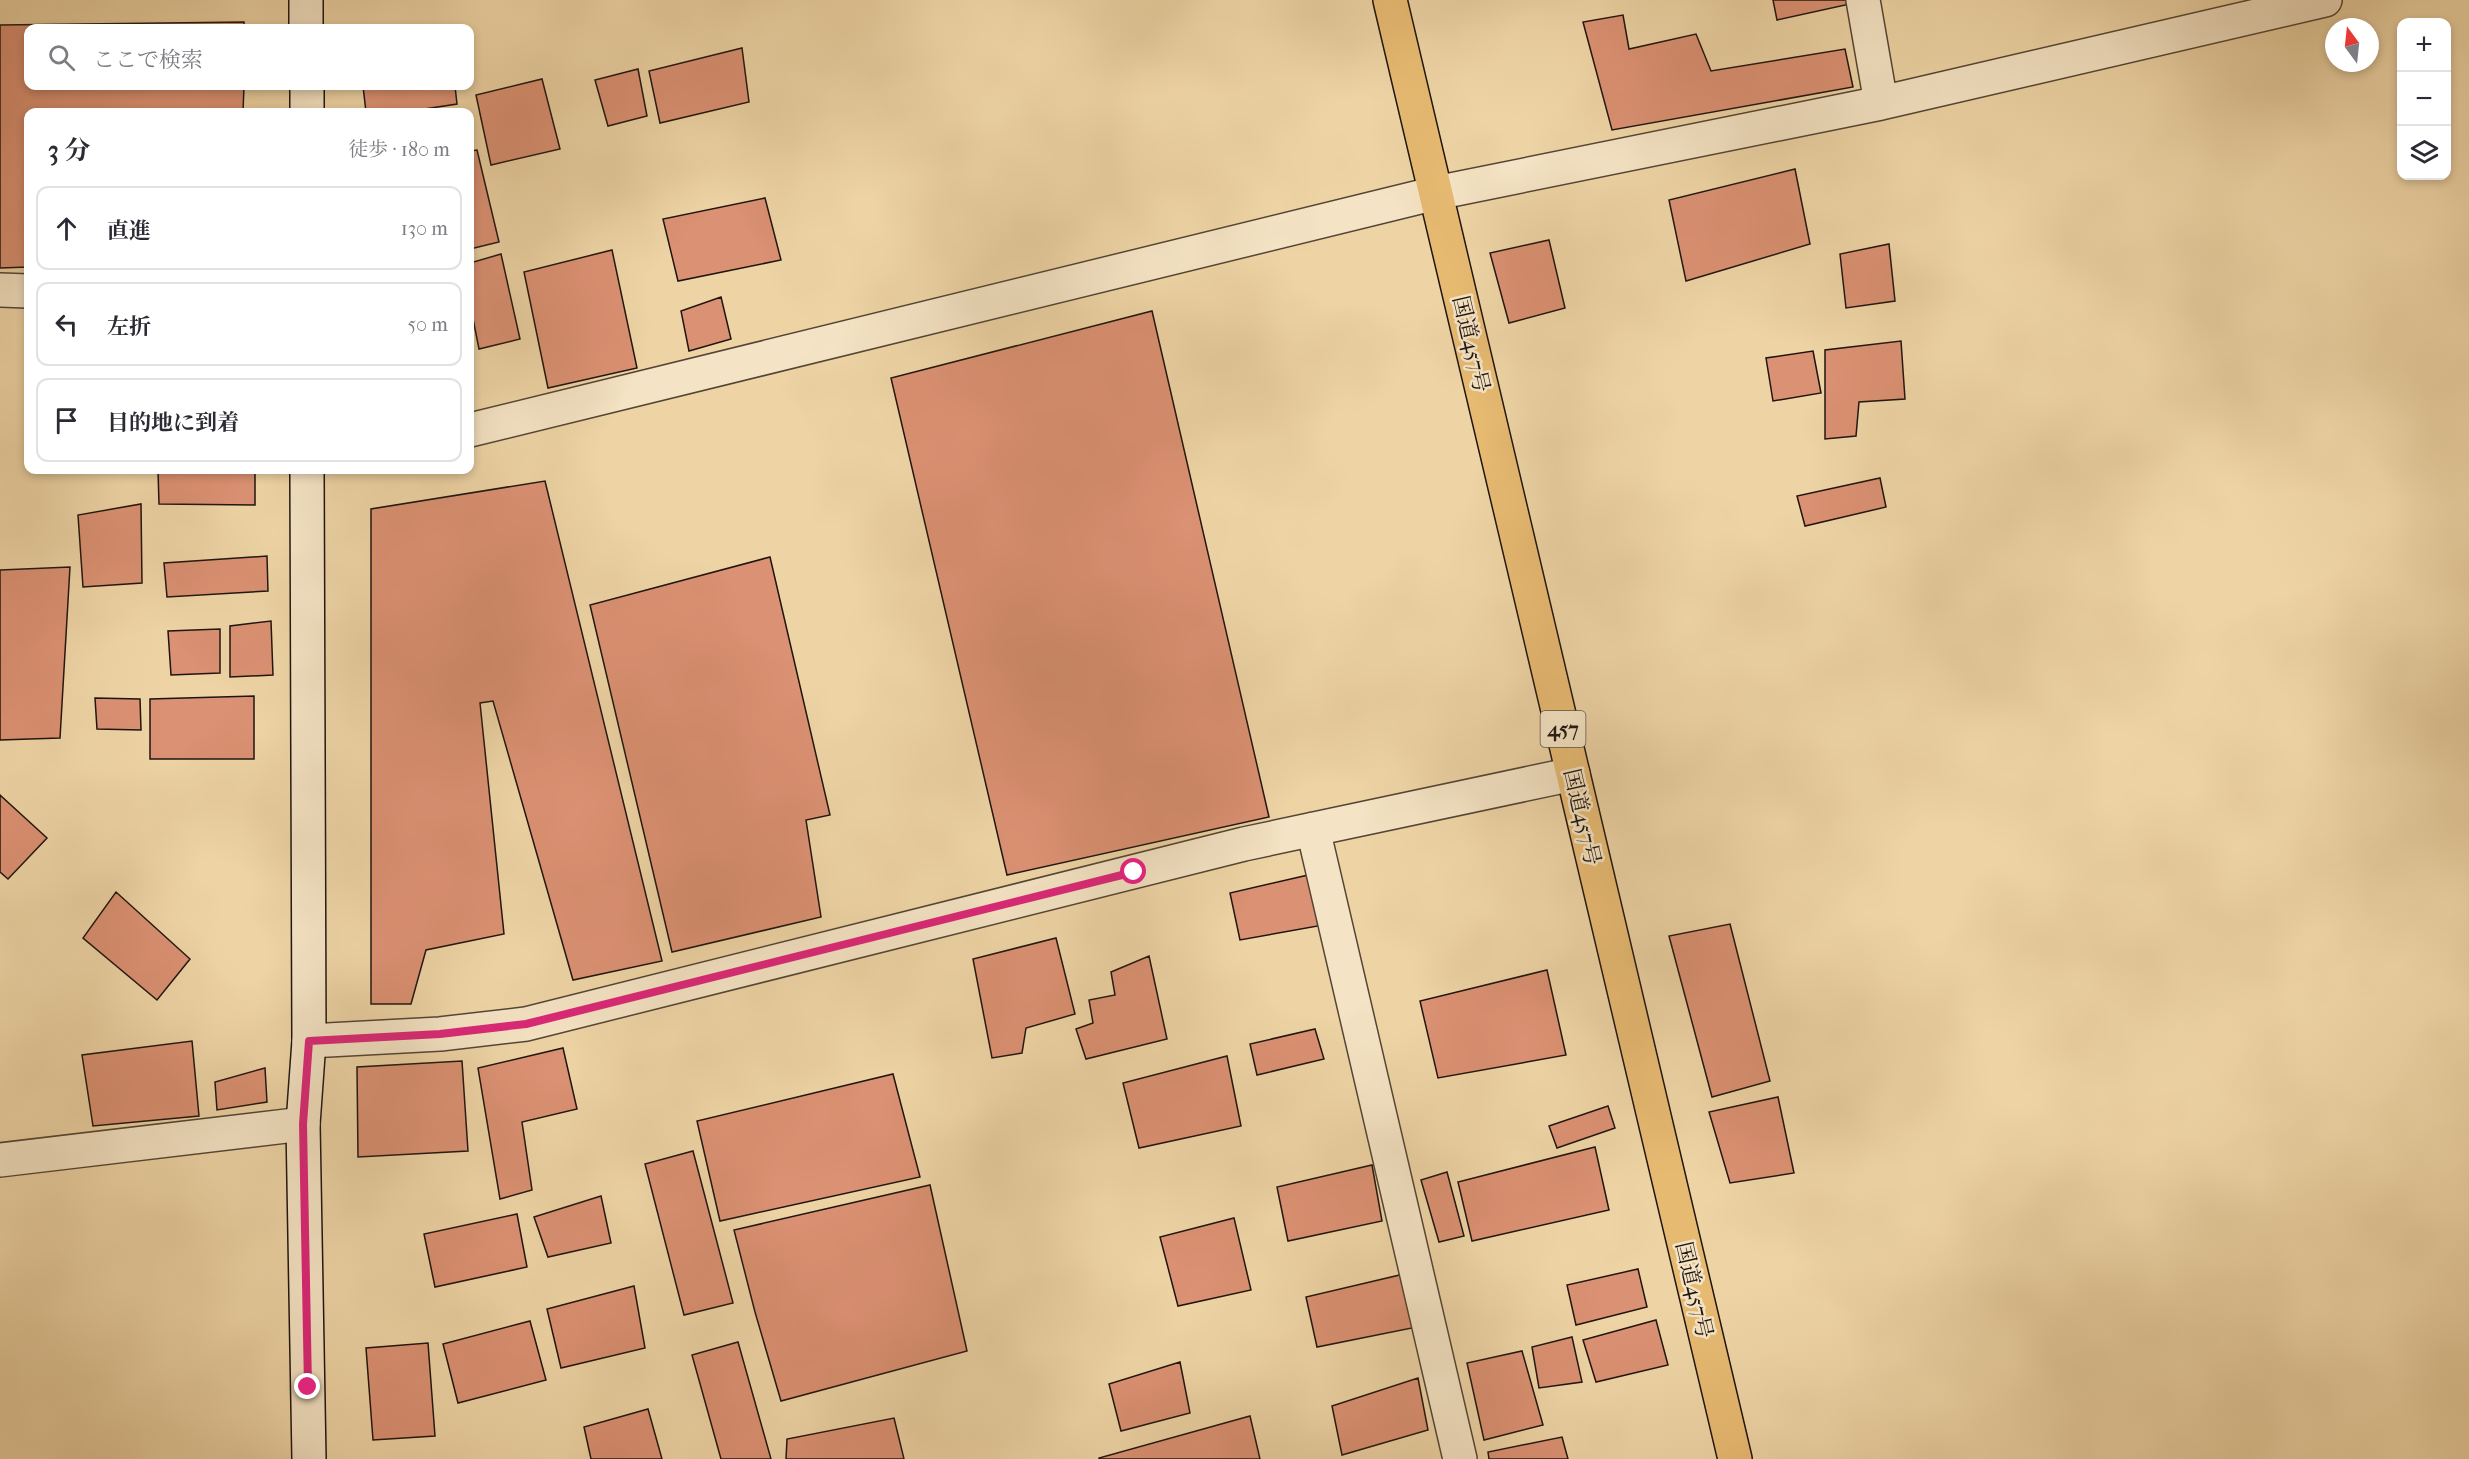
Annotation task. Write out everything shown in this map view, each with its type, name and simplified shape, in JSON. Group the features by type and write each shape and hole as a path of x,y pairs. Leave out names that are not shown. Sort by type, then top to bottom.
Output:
{"highway":[{"name":"国道457号","path":"1390,0 1735,1459"}],"street":[{"path":"306,0 306,24"},
{"path":"1863,0 1881,103"},
{"path":"474,429 1436,193 1881,103 2325,0"},
{"path":"307,90 307,108"},
{"path":"0,290 24,291"},
{"path":"308,474 309,1041 303,1124 309,1459"},
{"path":"309,1041 440,1034 526,1024 1198,855 1573,774"},
{"path":"1313,830 1460,1459"},
{"path":"0,1160 303,1124"}],"building":[{"path":"1773,0 1849,0 1850,4 1777,20"},
{"path":"1623,15 1629,49 1696,34 1711,71 1845,49 1853,87 1612,130 1583,22"},
{"path":"244,22 244,24 81,24"},
{"path":"0,25 24,25 24,90 244,90 243,108 24,108 24,267 0,268"},
{"path":"742,48 749,102 660,123 649,71"},
{"path":"638,69 647,116 608,126 595,80"},
{"path":"542,79 560,149 491,165 476,95"},
{"path":"363,90 455,90 457,104 431,108 366,108"},
{"path":"474,150 477,150 499,242 474,248"},
{"path":"1795,169 1810,244 1686,281 1669,200"},
{"path":"765,198 781,260 678,281 663,219"},
{"path":"1549,240 1565,308 1509,323 1490,253"},
{"path":"1889,244 1895,301 1846,308 1840,254"},
{"path":"612,250 637,368 548,388 524,272"},
{"path":"501,254 520,339 479,349 474,324 474,262"},
{"path":"721,297 731,339 689,351 681,311"},
{"path":"1152,311 1269,817 1007,875 891,378"},
{"path":"1901,341 1905,399 1859,402 1856,436 1825,439 1825,350"},
{"path":"1813,351 1821,393 1773,401 1766,358"},
{"path":"158,474 255,474 255,505 159,504"},
{"path":"1880,478 1886,507 1805,526 1797,496"},
{"path":"545,481 662,961 573,980 493,701 480,703 504,934 426,950 411,1004 371,1004 371,509"},
{"path":"141,504 142,583 83,587 78,515"},
{"path":"267,556 268,591 167,597 164,563"},
{"path":"770,557 830,815 806,820 821,917 672,952 590,605"},
{"path":"70,567 60,738 0,740 0,570"},
{"path":"271,621 273,675 230,677 230,626"},
{"path":"220,629 220,673 171,675 168,631"},
{"path":"254,696 254,759 150,759 150,699"},
{"path":"95,698 140,699 141,730 97,729"},
{"path":"0,795 47,838 8,879 0,872"},
{"path":"1317,873 1329,924 1240,940 1230,893"},
{"path":"116,892 190,959 157,1000 83,938"},
{"path":"1730,924 1770,1081 1712,1097 1669,936"},
{"path":"1056,938 1075,1014 1026,1028 1022,1053 992,1058 973,959"},
{"path":"1149,956 1167,1039 1086,1059 1076,1029 1093,1023 1089,1000 1115,995 1111,972"},
{"path":"1547,970 1566,1055 1438,1078 1420,1001"},
{"path":"1315,1029 1324,1059 1257,1075 1250,1044"},
{"path":"192,1041 199,1116 93,1126 82,1055"},
{"path":"563,1048 577,1109 522,1122 532,1190 500,1199 478,1068"},
{"path":"1227,1056 1241,1126 1139,1148 1123,1083"},
{"path":"462,1061 468,1151 358,1157 357,1067"},
{"path":"265,1068 267,1102 217,1110 215,1082"},
{"path":"893,1074 920,1177 720,1221 697,1121"},
{"path":"1778,1097 1794,1173 1730,1183 1709,1112"},
{"path":"1608,1106 1615,1128 1557,1148 1549,1126"},
{"path":"1595,1147 1609,1210 1472,1241 1458,1182"},
{"path":"693,1151 733,1303 684,1315 645,1164"},
{"path":"1372,1165 1382,1221 1288,1241 1277,1187"},
{"path":"1447,1172 1464,1236 1439,1242 1421,1180"},
{"path":"930,1185 967,1351 781,1401 734,1230"},
{"path":"601,1196 611,1243 548,1257 534,1217"},
{"path":"517,1214 527,1267 435,1287 424,1234"},
{"path":"1234,1218 1251,1290 1178,1306 1160,1237"},
{"path":"1638,1269 1647,1307 1576,1325 1567,1285"},
{"path":"1404,1274 1417,1327 1317,1347 1306,1297"},
{"path":"634,1286 645,1348 561,1368 547,1309"},
{"path":"1656,1320 1668,1365 1596,1382 1583,1340"},
{"path":"530,1321 546,1380 458,1403 443,1344"},
{"path":"1572,1337 1582,1382 1539,1388 1532,1347"},
{"path":"738,1342 771,1459 721,1459 692,1355"},
{"path":"428,1343 435,1436 373,1440 366,1348"},
{"path":"1522,1351 1543,1425 1484,1440 1467,1363"},
{"path":"1180,1362 1190,1413 1121,1431 1109,1384"},
{"path":"1418,1378 1428,1430 1342,1455 1332,1406"},
{"path":"648,1409 662,1459 591,1459 584,1427"},
{"path":"1250,1416 1260,1459 1099,1459 1099,1458"},
{"path":"894,1418 904,1459 786,1459 787,1439"},
{"path":"1562,1437 1568,1459 1489,1459 1488,1452"}],"route":[{"path":"308,1387 303,1124 309,1041 440,1034 526,1024 1134,872"}]}
